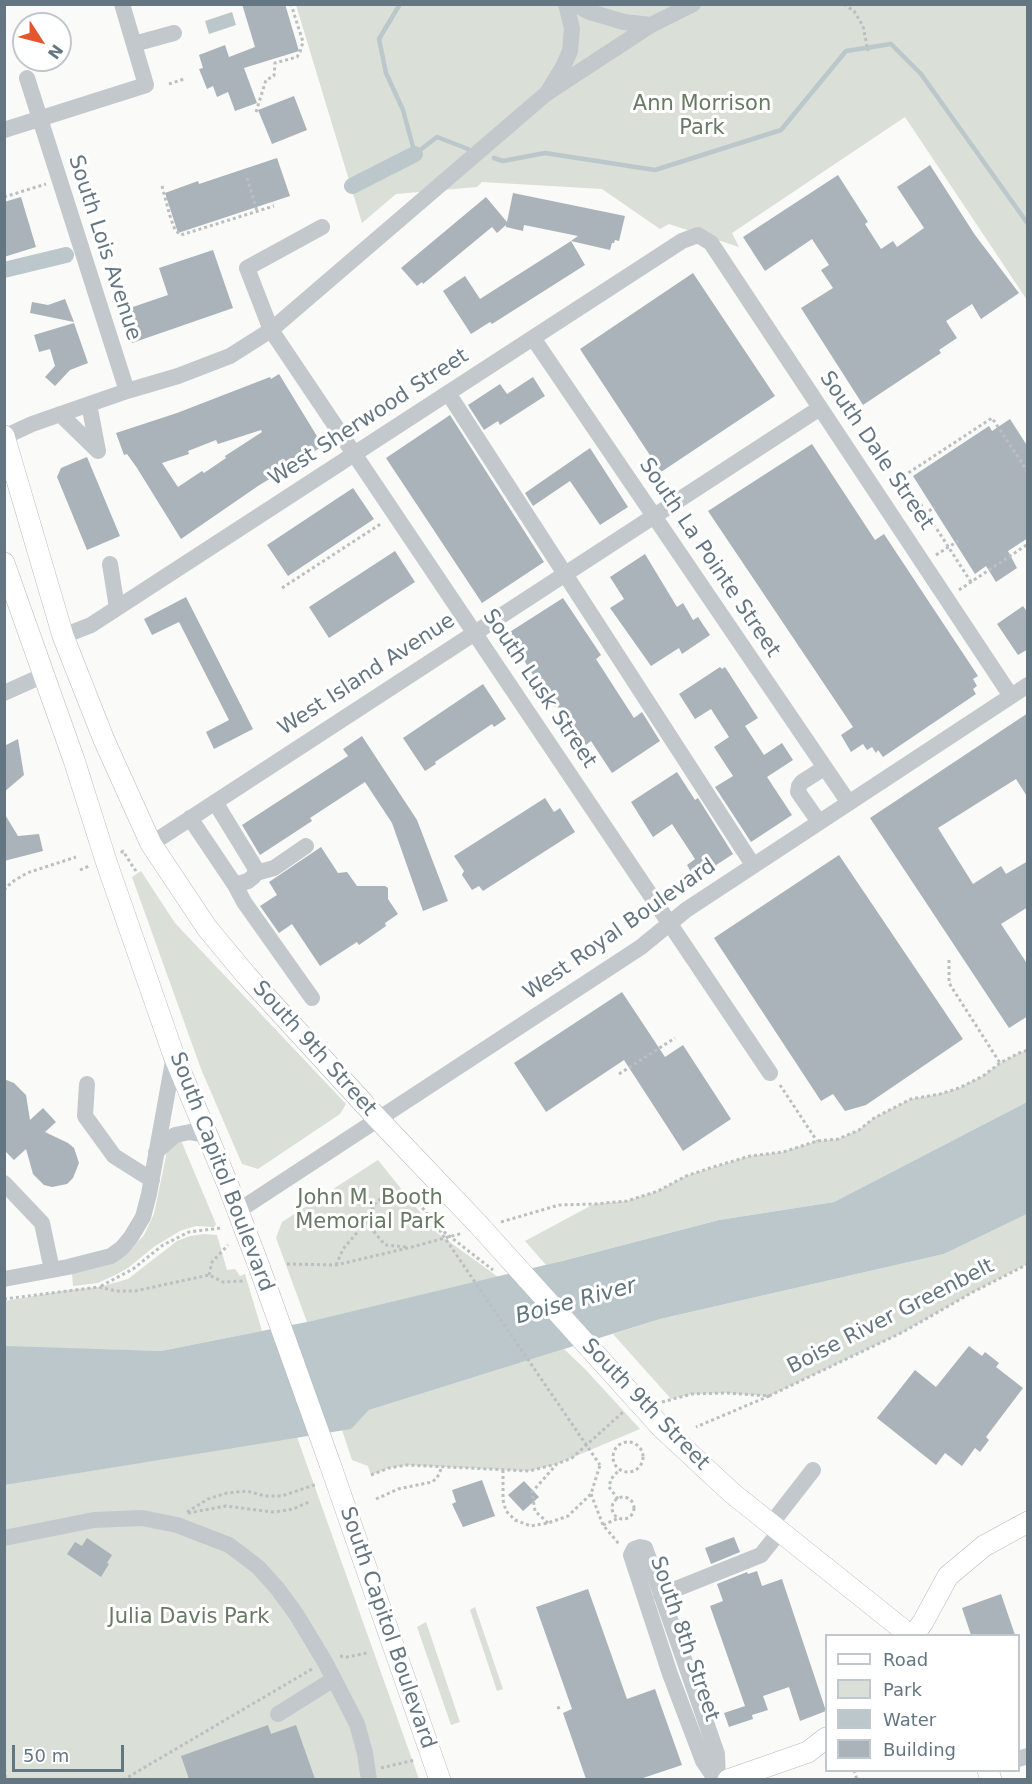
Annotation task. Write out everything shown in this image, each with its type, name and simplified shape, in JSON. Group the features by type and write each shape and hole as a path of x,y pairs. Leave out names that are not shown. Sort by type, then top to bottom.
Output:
{"main road":[{"path":"5,437 63,636 104,741 151,844"},
{"name":"South Capitol Boulevard","path":"4,563 174,1056 238,1211 251,1275 330,1464 440,1779"},
{"name":"South 9th Street","path":"151,844 207,928 246,975 479,1226 662,1428 732,1493 911,1634"},
{"path":"913,1634 923,1622 948,1576 984,1546 1028,1522"},
{"path":"728,1779 808,1752 825,1739"}],"street":[{"path":"4,130 147,85 122,4"},
{"path":"547,93 570,51 572,29 566,4"},
{"path":"574,4 590,12 624,22 651,25"},
{"path":"5,437 32,423 178,376 230,356 272,330 547,93 651,25 693,4"},
{"path":"134,44 174,33"},
{"name":"South Lois Avenue","path":"27,78 127,391"},
{"name":"South Lusk Street","path":"322,227 247,268 272,330 770,1073"},
{"name":"West Sherwood Street","path":"63,636 91,625 682,241 698,235"},
{"name":"South Dale Street","path":"698,235 711,243 1011,696"},
{"name":"South La Pointe Street","path":"533,338 849,803"},
{"path":"448,393 753,866"},
{"path":"60,414 98,451 89,404"},
{"name":"West Island Avenue","path":"151,844 820,408"},
{"path":"110,564 117,608"},
{"path":"4,693 44,675"},
{"name":"West Royal Boulevard","path":"238,1211 640,947 686,909 1028,685"},
{"path":"819,822 798,792 802,782 824,768"},
{"path":"215,802 256,869 256,873"},
{"path":"190,818 244,902 312,998"},
{"path":"235,885 244,883 256,873 274,868 306,846"},
{"path":"4,1279 111,1256 122,1248 135,1232 143,1217 152,1180 174,1056"},
{"path":"87,1084 85,1116 114,1156 152,1180"},
{"path":"156,1152 175,1135 190,1132 207,1135"},
{"path":"4,1183 42,1223 52,1270"},
{"path":"661,1595 761,1555 775,1528 813,1470"},
{"path":"4,1538 94,1520 132,1518 177,1525 229,1545 264,1574 296,1614 357,1724 369,1775"},
{"name":"South 8th Street","path":"645,1548 717,1754 717,1779 700,1755 670,1674 631,1555 634,1549 645,1548"},
{"path":"278,1714 334,1679"}],"path":[{"path":"256,112 266,80 274,76 275,63 297,57 300,52 303,42 291,4"},
{"path":"844,4 854,11 863,26 868,51"},
{"path":"169,84 184,79"},
{"path":"247,178 257,211"},
{"path":"4,197 48,183"},
{"path":"162,186 172,223 181,235 274,206"},
{"path":"971,582 920,502 909,501 896,481 992,418 1028,472"},
{"path":"914,521 935,507"},
{"path":"282,588 380,524"},
{"path":"936,555 958,541"},
{"path":"959,590 1028,544"},
{"path":"119,853 123,851 135,870 139,868"},
{"path":"4,890 27,873 76,857"},
{"path":"80,870 93,864"},
{"path":"949,960 949,983 1000,1063"},
{"path":"619,1074 675,1038"},
{"path":"287,1264 336,1265 412,1247 559,1205 627,1201 658,1191 686,1176 750,1156 783,1152 817,1141 838,1139 859,1130 874,1118 911,1099 958,1088 983,1076 1000,1063 1028,1050"},
{"path":"770,1073 817,1141"},
{"path":"336,1265 343,1249 366,1222 376,1202 394,1190 403,1191 414,1197 436,1225 600,1466 591,1494 568,1516 531,1526 515,1520 506,1511 503,1500 502,1470"},
{"path":"366,1222 386,1245 412,1247"},
{"path":"436,1225 499,1274"},
{"path":"99,1287 133,1269 163,1245 189,1232 221,1228"},
{"path":"209,1275 212,1262 228,1245"},
{"name":"Boise River Greenbelt","path":"696,1427 769,1396 903,1332 1028,1264"},
{"path":"4,1299 99,1287 116,1291 135,1291 209,1275 223,1281 251,1275"},
{"name":"Boise River Greenbelt","path":"661,1402 692,1394 726,1393 769,1396"},
{"path":"371,1475 407,1465 529,1471 557,1464 572,1458 620,1413 630,1410"},
{"path":"626,1442 635,1443 642,1450 644,1460 642,1464 635,1471 620,1470 614,1461 614,1451 626,1442"},
{"path":"548,1523 535,1511 532,1492 557,1464"},
{"path":"376,1499 398,1489 432,1482 437,1478 442,1467"},
{"path":"603,1526 619,1518 629,1517 634,1508 629,1499 618,1498 609,1487 611,1479 620,1470"},
{"path":"186,1513 208,1500 227,1493 248,1491 265,1496 282,1496 317,1484"},
{"path":"591,1494 603,1526 631,1555"},
{"path":"618,1498 612,1510 619,1518"},
{"path":"123,1779 324,1661 337,1655 347,1658 367,1653"},
{"path":"557,1708 562,1707"},
{"path":"369,1775 431,1754"},
{"path":"4,1762 6,1779"}],"green space":[{"name":"Ann Morrison Park","path":"296,5 1027,5 1027,300 905,117 732,233 739,247 669,224 660,229 602,189 482,182 477,187 396,194 362,223"},
{"path":"141,871 175,923 346,1104 340,1114 258,1169 242,1164 201,1069 132,877"},
{"path":"1027,1050 1027,1102 834,1202 719,1220 546,1265 525,1241 594,1204 627,1201 658,1191 686,1176 750,1156 783,1152 817,1141 838,1139 859,1130 874,1118 911,1099 959,1088 983,1076 1000,1063"},
{"path":"180,1138 216,1224 214,1227 196,1226 180,1231 117,1274 98,1283 73,1286 72,1274 132,1248 144,1235 154,1214 167,1151"},
{"name":"John M. Booth Memorial Park","path":"378,1160 436,1232 498,1277 307,1322 276,1238 282,1222"},
{"path":"1027,1214 1027,1264 903,1332 769,1396 726,1393 692,1394 671,1399 613,1334 660,1319 944,1254"},
{"path":"204,1234 217,1235 227,1270 235,1269 240,1276 245,1274 262,1331 161,1351 5,1347 5,1301 99,1287 128,1279 177,1241"},
{"path":"564,1349 640,1429 557,1464 529,1471 407,1465 389,1468 371,1475 368,1466 352,1460 342,1430 351,1428 369,1410"},
{"name":"Julia Davis Park","path":"297,1437 419,1779 5,1780 5,1485"},
{"path":"475,1607 503,1689 497,1691 470,1610"},
{"path":"426,1622 460,1722 451,1725 417,1627"}],"water":[{"path":"232,12 236,25 209,34 205,21"},
{"name":"Boise River","path":"1027,1102 1027,1214 944,1254 660,1319 369,1410 351,1429 5,1485 5,1346 161,1351 307,1322 562,1261 719,1220 834,1202"}],"building":[{"path":"242,4 285,4 299,51 244,68 257,103 235,111 228,92 217,97 213,86 207,89 199,69 203,68 199,55 225,45 229,57 255,47"},
{"path":"294,96 307,130 272,144 258,110"},
{"path":"277,158 290,196 178,233 165,193"},
{"path":"930,165 975,235 1019,293 981,319 972,304 946,321 957,338 939,350 941,353 863,405 801,308 833,288 821,270 829,265 812,239 765,271 743,237 838,175 868,222 865,224 881,249 893,241 897,247 924,228 897,187"},
{"path":"513,193 625,216 619,241 615,240 612,243 610,250 571,241 578,236 524,225 523,231 506,227 506,225 497,233 492,227 423,284 422,282 417,286 401,268 486,197 507,222"},
{"path":"21,197 36,247 4,257 4,202"},
{"path":"571,241 585,265 492,324 490,322 471,334 443,291 465,276 480,299"},
{"path":"213,250 233,308 132,343 121,311 168,295 159,268"},
{"path":"693,273 775,396 661,472 580,349"},
{"path":"65,299 74,322 30,313 32,302 48,305"},
{"path":"74,323 88,363 70,370 55,386 45,377 55,366 50,349 39,352 34,335"},
{"path":"279,374 323,446 258,486 181,539 137,468 127,454 124,455 116,433 177,413 270,377 271,379","holes":["261,430 262,432 204,473 202,471 178,487 162,463 189,454 188,451 216,440 218,444"]},
{"path":"533,377 545,396 500,425 498,421 484,430 468,405 500,384 507,394"},
{"path":"450,415 544,562 482,603 386,458"},
{"path":"1010,419 1028,447 1028,538 1008,551 1017,568 996,582 986,566 975,574 913,476 989,426 992,431"},
{"path":"812,444 875,540 884,534 978,676 973,679 977,686 973,689 976,694 883,757 878,750 876,753 872,747 867,750 863,744 851,752 841,735 853,727 708,511"},
{"path":"590,448 628,507 600,525 570,481 533,506 525,493"},
{"path":"87,457 120,536 87,550 57,477 61,468"},
{"path":"353,488 374,519 288,576 267,545"},
{"path":"395,551 415,582 329,638 309,607"},
{"path":"645,554 677,607 683,603 693,620 698,617 710,635 682,654 679,648 651,666 610,608 624,599 610,577"},
{"path":"186,597 253,729 214,749 206,732 229,720 179,622 152,635 144,619"},
{"path":"563,598 601,655 596,659 634,718 642,712 660,741 612,773 591,741 586,745 561,708 552,706 517,649 515,651 505,635"},
{"path":"1023,606 1028,613 1028,649 1018,655 997,624"},
{"path":"720,667 722,669 725,667 758,718 745,726 764,755 782,743 793,760 767,777 792,815 751,842 715,787 733,776 714,747 729,737 711,709 695,719 679,694"},
{"path":"483,684 506,719 494,727 492,724 425,771 403,738"},
{"path":"1028,713 1028,798 1016,779 938,828 973,884 1001,866 1006,874 1028,861 1028,907 1001,924 1028,965 1028,1016 1009,1028 870,818"},
{"path":"362,736 417,820 448,901 423,911 392,823 365,782 310,818 312,821 260,855 242,825 348,756 343,749"},
{"path":"18,739 24,775 4,792 4,746"},
{"path":"677,772 695,800 698,798 733,854 695,879 687,865 695,859 672,824 653,837 631,802"},
{"path":"545,798 554,812 560,808 575,832 483,891 479,886 472,890 462,875 464,871 454,856"},
{"path":"4,813 18,836 39,834 43,851 4,861"},
{"path":"321,847 338,873 347,872 357,886 385,886 388,888 388,899 398,914 385,923 386,926 359,945 357,942 320,966 292,924 279,933 260,906 277,895 269,882"},
{"path":"839,855 963,1039 866,1105 845,1111 833,1094 821,1101 714,938"},
{"path":"622,992 665,1057 683,1045 731,1119 683,1151 624,1060 546,1112 514,1063"},
{"path":"4,1079 14,1083 26,1095 30,1120 43,1108 56,1122 45,1132 74,1148 79,1163 73,1178 67,1184 52,1187 44,1185 33,1174 26,1149 14,1160 4,1150"},
{"path":"969,1346 982,1356 985,1352 999,1363 996,1367 1023,1388 986,1437 989,1440 980,1452 975,1448 962,1466 945,1453 936,1465 877,1418 915,1370 936,1387"},
{"path":"482,1480 495,1516 463,1527 452,1504 456,1502 452,1490"},
{"path":"524,1481 539,1497 523,1511 508,1495"},
{"path":"734,1537 740,1552 711,1564 705,1548"},
{"path":"87,1538 112,1555 101,1577 67,1554 75,1542 82,1546"},
{"path":"757,1571 762,1586 782,1579 825,1711 800,1721 789,1687 763,1696 768,1710 752,1715 753,1719 729,1727 724,1713 745,1706 710,1606 723,1601 717,1584 747,1572 748,1574"},
{"path":"588,1589 627,1699 655,1689 682,1765 640,1779 586,1779 563,1713 572,1709 536,1607"},
{"path":"1001,1594 1015,1634 971,1634 962,1608"},
{"path":"268,1725 271,1734 296,1725 315,1779 189,1779 181,1756"}],"waterway":[{"path":"400,4 379,39 386,73 403,110 415,154 437,137 468,149"},
{"path":"494,158 503,161 545,153 655,170 781,130 846,51 891,44 921,74 1028,224"},
{"path":"352,186 415,154"},
{"path":"4,270 66,255"}]}
